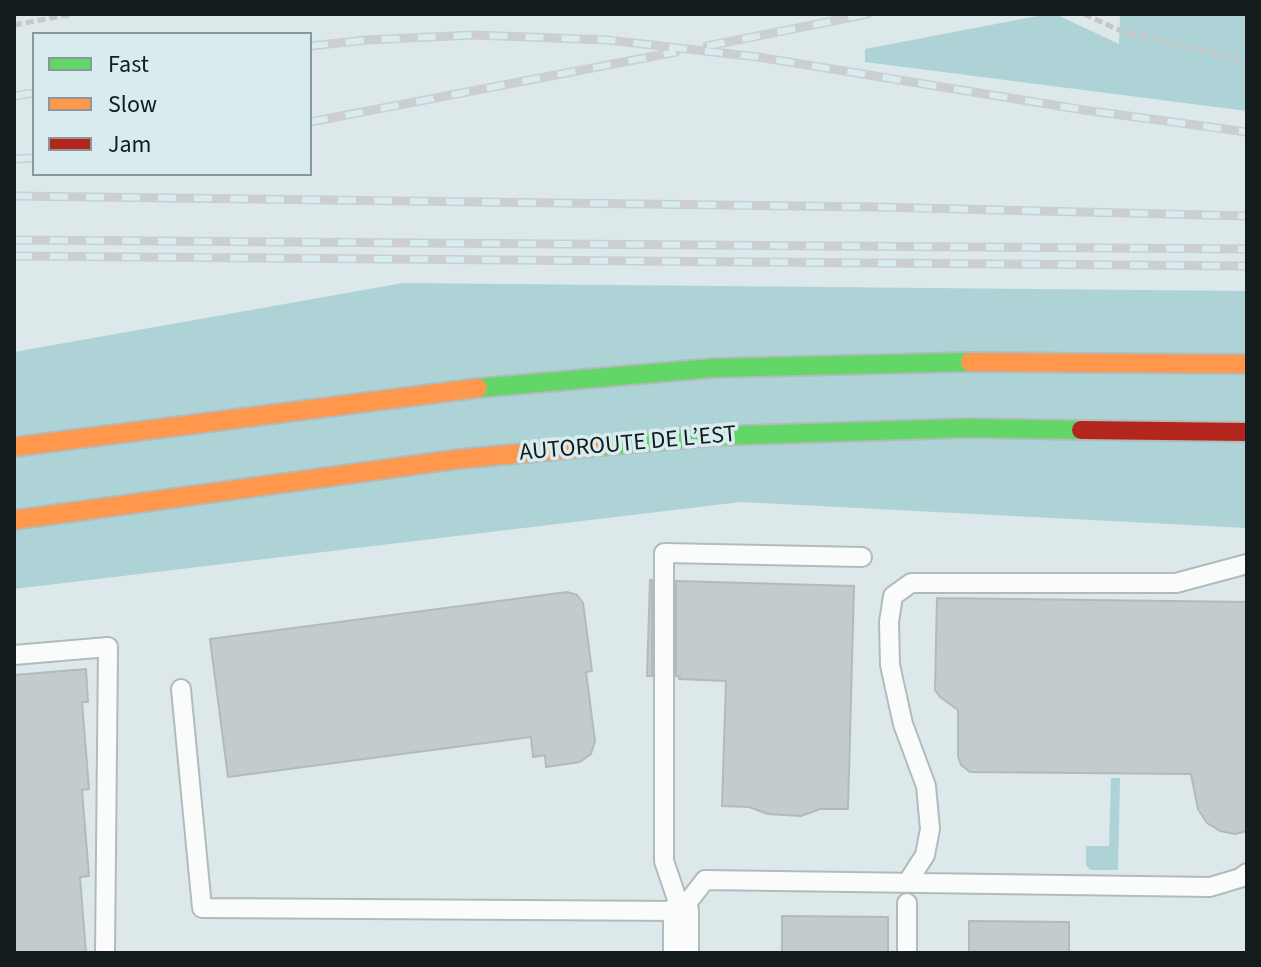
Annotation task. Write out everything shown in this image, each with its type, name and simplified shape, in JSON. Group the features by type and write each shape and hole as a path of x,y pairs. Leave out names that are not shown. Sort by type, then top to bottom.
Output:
{"highway":[{"path":"14,447 441,391 713,368 971,362 1247,364"},
{"name":"AUTOROUTE DE L’EST","path":"14,520 459,459 714,436 968,428 1247,432"}],"street":[{"path":"681,911 681,953"}],"lane":[{"path":"681,911 664,861 664,553 862,557"},
{"path":"907,883 925,855 930,829 926,786 903,724 890,665 889,622 893,596 911,583 1176,583 1247,564"},
{"path":"14,655 108,647 105,953"},
{"path":"181,689 202,908 681,911"},
{"path":"681,911 705,880 1210,887 1247,873"},
{"path":"907,903 907,953"}],"path":[{"path":"14,25 73,14"},
{"path":"1084,14 1123,32 1247,61"}],"shaded area":[{"path":"1055,14 1119,44 1120,14 1247,14 1247,111 865,62 865,49"},
{"path":"403,283 1247,291 1247,528 741,502 14,589 14,352"},
{"path":"1111,778 1120,778 1118,870 1090,870 1086,865 1086,846 1109,846"}],"building":[{"path":"650,580 652,676 647,676"},
{"path":"676,581 854,586 848,809 820,809 801,816 722,806 726,681 679,679 676,676"},
{"path":"567,592 577,595 583,603 592,671 586,672 595,741 591,754 580,762 546,767 545,755 533,757 531,737 228,777 210,639"},
{"path":"937,598 1247,602 1247,831 1235,834 1220,831 1207,823 1198,809 1191,774 970,772 961,765 958,756 958,710 935,690"},
{"path":"86,669 88,702 82,702 89,789 82,790 89,876 80,877 86,953 14,953 14,675"},
{"path":"782,916 888,917 888,953 782,953"},
{"path":"969,921 1069,922 1069,953 969,953"}],"railway":[{"path":"707,46 868,14"},
{"path":"312,46 473,35 608,40 758,57 1084,110 1247,132"},
{"path":"312,122 676,52"},
{"path":"14,96 32,93"},
{"path":"14,159 32,158"},
{"path":"14,196 875,207 1247,216"},
{"path":"14,240 1247,249"},
{"path":"14,256 1247,266"}],"traffic: fast":[{"path":"478,388 713,368 970,362"},
{"path":"601,446 714,436 968,428 1081,430"}],"traffic: slow":[{"path":"970,362 1247,364"},
{"path":"14,447 478,388"},
{"path":"14,520 459,459 601,446"}],"traffic: jam":[{"path":"1081,430 1247,432"}]}
